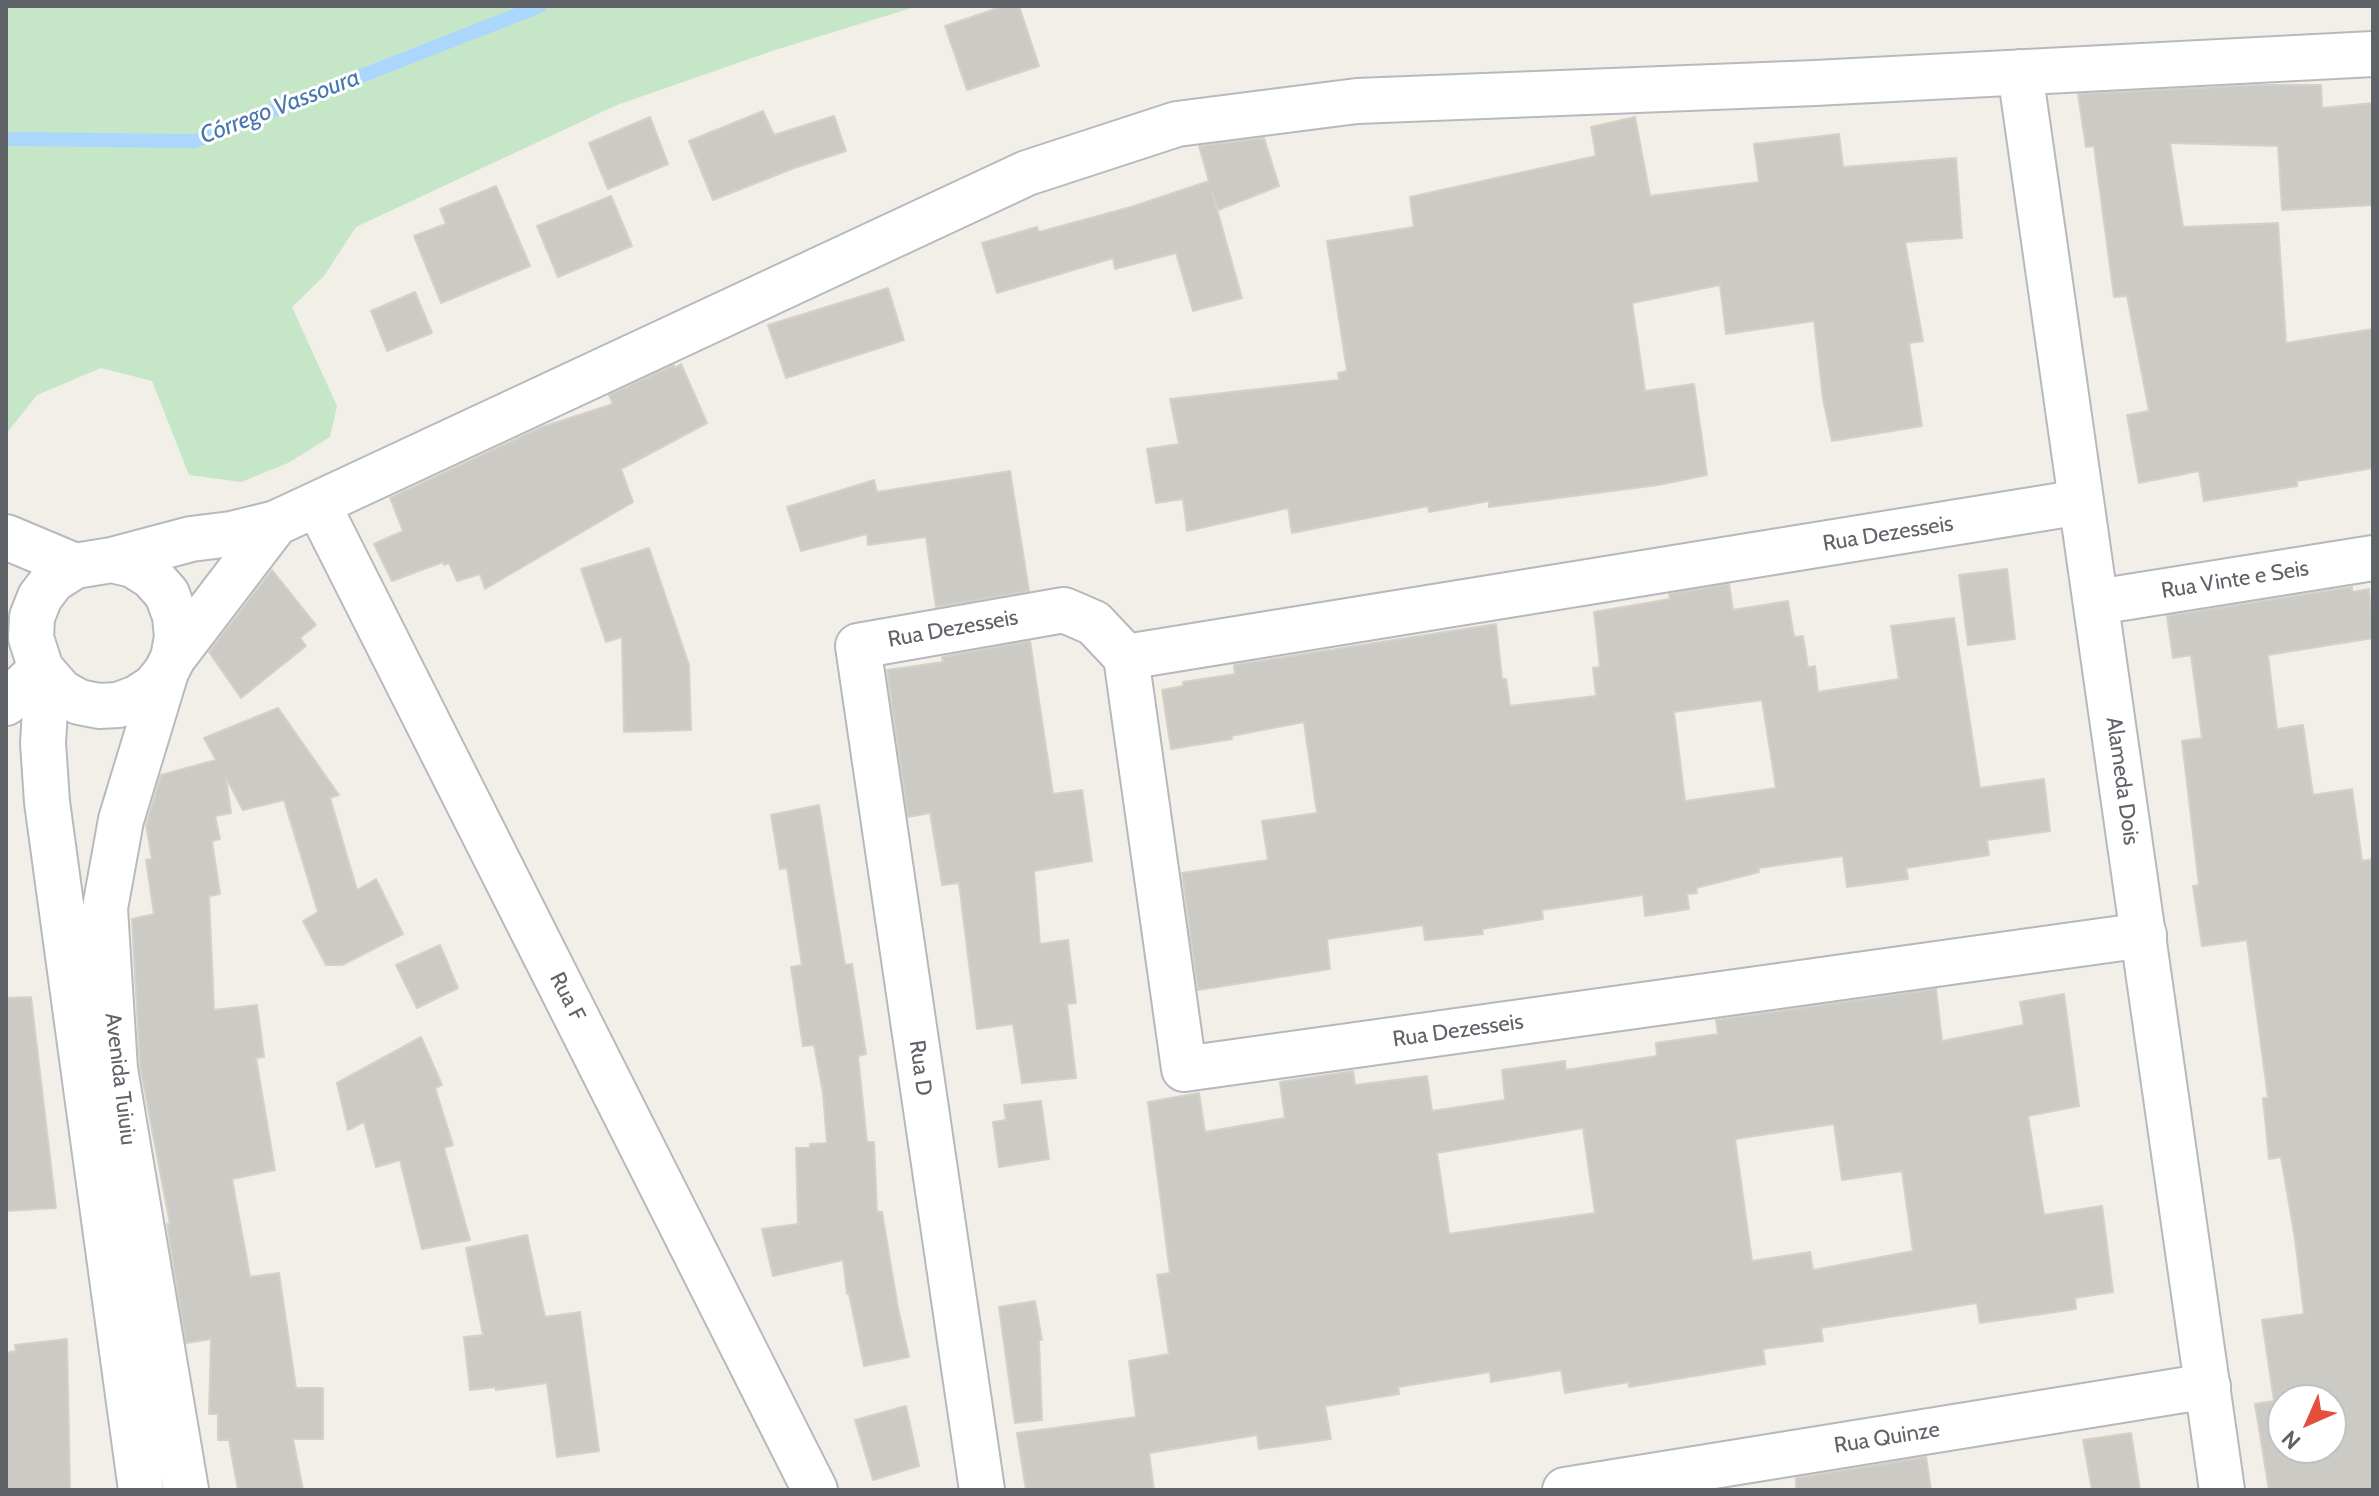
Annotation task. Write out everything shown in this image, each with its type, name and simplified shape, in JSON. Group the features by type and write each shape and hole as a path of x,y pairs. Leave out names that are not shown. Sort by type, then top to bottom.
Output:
{"street":[{"path":"41,669 31,638 32,617 40,597 53,580 93,563 191,539 231,534 276,523 1027,173 1177,124 1357,101 1815,83 2373,54"},
{"name":"Alameda Dois","path":"2020,72 2222,1490"},
{"name":"Rua Dezesseis","path":"1126,657 2081,502"},
{"name":"Rua F","path":"318,505 815,1490"},
{"path":"6,625 61,692 79,702 109,705 137,698 154,687 276,523"},
{"path":"6,537 93,563 133,565 152,577 167,594 175,616 177,637 170,665"},
{"name":"Rua Vinte e Seis","path":"2097,602 2373,558"},
{"name":"Rua Dezesseis","path":"858,646 1064,610 1094,623 1126,657 1184,1069 2144,935"},
{"name":"Rua D","path":"858,646 982,1490"},
{"name":"Avenida Tuiuiu","path":"170,665 121,820 105,908 115,1069 186,1490"},
{"path":"6,703 41,669"},
{"name":"Avenida Tuiuiu","path":"41,669 47,802 141,1490"},
{"name":"Rua Quinze","path":"1565,1490 2208,1386"}],"green space":[{"path":"6,6 918,6 772,51 617,105 356,227 324,276 292,307 337,406 330,437 288,463 241,482 189,475 152,381 101,368 37,395 6,434"}],"building":[{"path":"1004,6 1019,6 1039,66 967,90 945,26"},
{"path":"2321,85 2322,108 2373,103 2373,205 2282,210 2278,146 2170,143 2183,227 2278,223 2286,343 2373,329 2373,468 2297,481 2297,486 2204,501 2199,471 2139,483 2127,415 2149,411 2127,296 2114,297 2094,146 2086,147 2078,94"},
{"path":"763,111 774,135 834,116 846,151 713,200 689,141"},
{"path":"650,117 668,164 608,189 589,143"},
{"path":"1635,117 1650,196 1759,182 1754,144 1839,134 1843,167 1956,158 1962,238 1905,242 1923,341 1909,343 1922,426 1832,441 1823,399 1814,321 1726,334 1720,285 1632,303 1645,391 1694,384 1707,475 1658,485 1489,507 1489,501 1429,512 1428,506 1292,533 1288,508 1187,531 1183,499 1156,503 1147,449 1179,444 1170,399 1339,380 1338,373 1347,371 1327,241 1414,227 1410,197 1596,156 1591,127"},
{"path":"1264,138 1279,186 1218,210 1212,192 1242,298 1193,311 1176,253 1115,269 1113,258 997,293 982,243 1037,227 1039,232 1131,207 1209,181 1199,146"},
{"path":"496,186 530,266 441,303 414,236 446,224 440,209"},
{"path":"611,196 632,246 558,277 537,226"},
{"path":"888,288 904,340 786,378 768,325"},
{"path":"415,292 432,333 387,351 371,311"},
{"path":"681,364 707,423 621,469 633,502 485,589 480,574 457,581 449,563 444,565 443,562 392,581 374,544 403,531 390,498 542,427 613,404 609,395"},
{"path":"1010,471 1029,591 936,607 926,537 868,545 867,534 801,551 787,507 874,480 877,492"},
{"path":"649,548 689,665 691,730 624,732 622,637 606,642 581,569"},
{"path":"2007,569 2015,639 1968,645 1959,575"},
{"path":"272,570 316,625 300,638 306,646 241,698 209,652"},
{"path":"1729,584 1733,610 1788,601 1794,637 1803,636 1808,668 1815,666 1818,692 1899,679 1891,626 1954,618 1980,788 2044,779 2050,831 1987,840 1989,855 1906,868 1908,879 1847,887 1843,856 1758,868 1759,872 1696,888 1697,893 1687,894 1689,909 1645,916 1643,895 1542,910 1543,919 1482,929 1483,934 1425,940 1423,925 1327,939 1330,969 1198,990 1182,873 1268,860 1262,821 1317,813 1304,722 1171,749 1162,690 1183,686 1183,682 1235,674 1234,665 1496,624 1502,679 1506,679 1510,706 1596,696 1593,668 1600,667 1594,612 1670,599 1669,594","holes":["1762,700 1776,788 1685,801 1674,712"]},
{"path":"2352,587 2352,592 2369,589 2373,638 2268,655 2277,729 2303,725 2313,795 2352,789 2362,861 2373,859 2373,1490 2269,1490 2255,1404 2267,1402 2267,1464 2347,1464 2347,1384 2271,1384 2262,1320 2304,1314 2295,1239 2281,1157 2269,1159 2263,1098 2268,1098 2247,940 2202,946 2193,886 2199,885 2182,741 2202,738 2191,655 2173,658 2167,616"},
{"path":"1030,641 1053,794 1082,790 1092,861 1034,871 1040,944 1068,940 1076,1003 1067,1004 1076,1078 1022,1083 1013,1024 977,1029 959,883 942,885 930,813 908,817 887,670 943,662 942,657"},
{"path":"278,708 339,795 330,798 357,890 376,879 403,934 342,965 326,965 303,921 318,912 284,800 243,810 226,778 231,813 215,816 220,839 212,841 220,894 209,896 214,1010 257,1005 264,1057 256,1058 275,1170 232,1179 250,1277 279,1273 296,1388 323,1388 323,1439 293,1439 303,1490 238,1490 229,1440 218,1440 218,1414 209,1414 211,1339 186,1343 167,1224 170,1224 140,1066 132,919 154,914 146,860 152,859 146,825 161,775 216,760 204,738"},
{"path":"819,805 845,965 852,964 866,1054 858,1056 867,1142 874,1142 877,1212 882,1212 909,1357 864,1366 847,1294 843,1260 773,1276 762,1229 798,1224 796,1148 827,1143 823,1093 814,1045 803,1046 791,967 802,965 787,868 780,869 771,815"},
{"path":"440,945 458,988 417,1008 396,965"},
{"path":"1936,989 1942,1041 2024,1025 2020,1002 2064,994 2079,1106 2028,1116 2044,1215 2102,1206 2113,1292 2075,1298 2076,1309 1980,1323 1977,1303 1821,1328 1823,1341 1763,1349 1765,1364 1629,1387 1629,1382 1565,1393 1561,1370 1491,1382 1490,1372 1398,1387 1399,1394 1325,1406 1331,1439 1259,1449 1257,1435 1149,1453 1154,1490 1026,1490 1017,1433 1136,1417 1129,1361 1169,1354 1157,1275 1170,1273 1148,1102 1199,1093 1205,1132 1285,1118 1280,1082 1353,1071 1355,1085 1427,1076 1432,1111 1505,1100 1502,1070 1565,1061 1566,1070 1657,1056 1656,1043 1718,1034 1716,1020","holes":["1834,1124 1842,1180 1902,1171 1913,1251 1813,1270 1810,1252 1752,1261 1735,1139","1583,1128 1595,1213 1449,1234 1437,1153"]},
{"path":"31,997 56,1208 6,1211 6,998"},
{"path":"421,1037 442,1085 435,1088 453,1145 444,1148 470,1240 422,1249 400,1160 376,1167 364,1122 348,1130 337,1083"},
{"path":"1041,1101 1049,1159 999,1167 993,1122 1006,1120 1004,1105"},
{"path":"527,1235 545,1317 580,1312 599,1451 557,1457 547,1383 470,1390 464,1337 483,1335 466,1248"},
{"path":"1035,1301 1042,1340 1039,1340 1042,1420 1015,1423 999,1307"},
{"path":"67,1339 70,1490 6,1490 6,1353 16,1351 15,1345"},
{"path":"906,1406 919,1466 873,1480 855,1420"},
{"path":"2131,1433 2140,1490 2092,1490 2083,1440"},
{"path":"1926,1457 1931,1490 1796,1490 1796,1478"}],"waterway":[{"name":"Córrego Vassoura","path":"6,139 195,141 540,6"}]}
